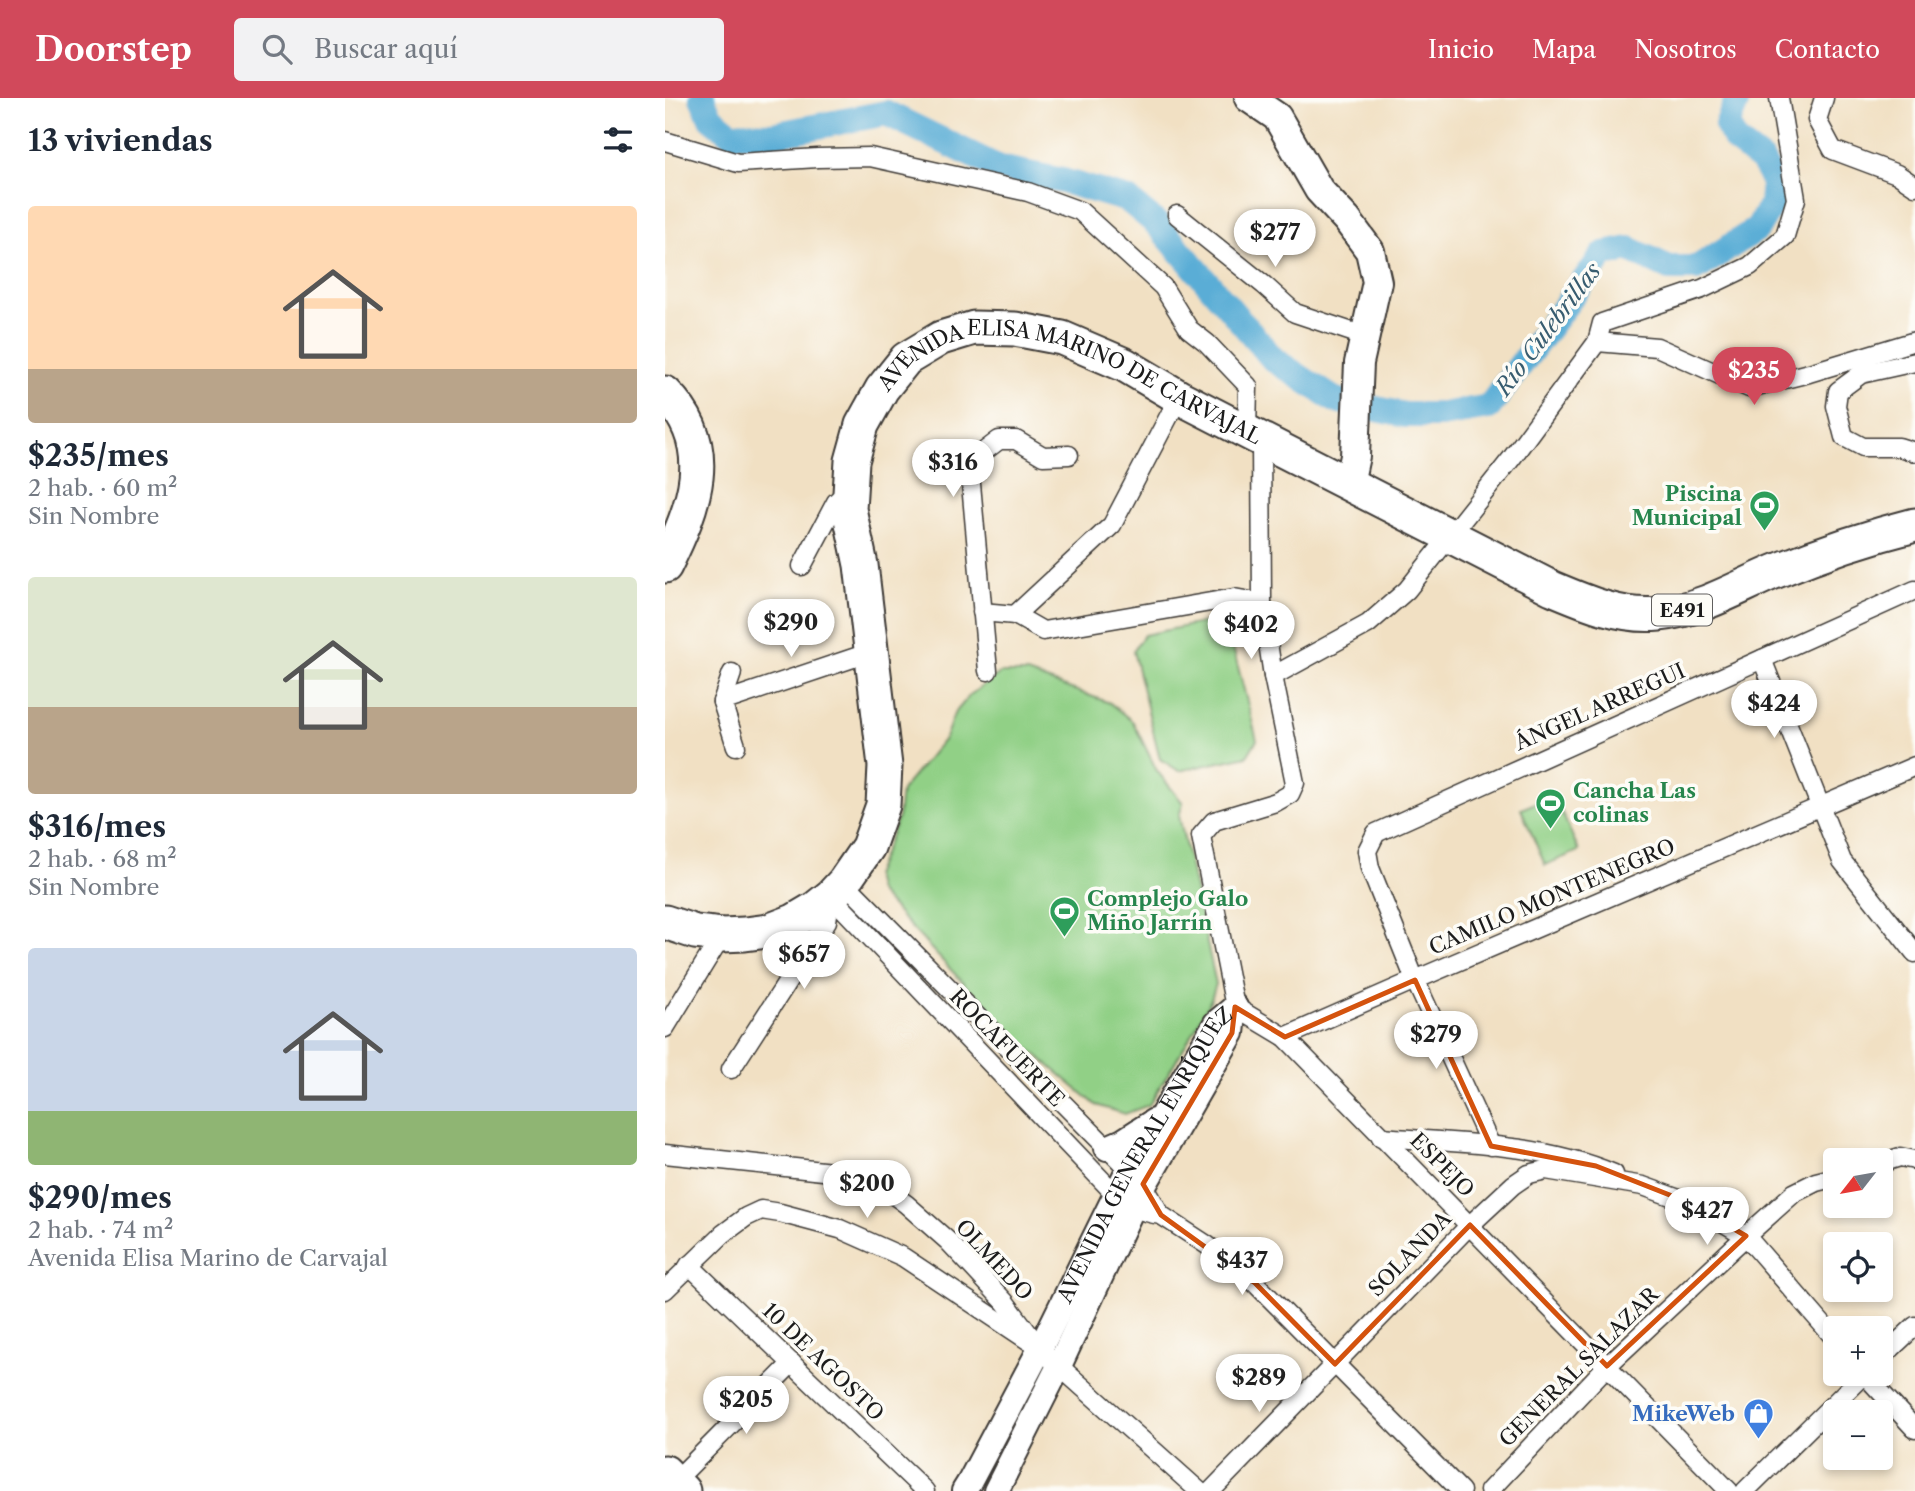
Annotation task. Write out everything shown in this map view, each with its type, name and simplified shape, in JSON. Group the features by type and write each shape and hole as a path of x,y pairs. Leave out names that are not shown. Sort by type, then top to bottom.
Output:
{"highway":[{"name":"AVENIDA ELISA MARINO DE CARVAJAL","path":"665,922 695,932 722,935 768,930 794,921 816,908 837,889 868,847 883,804 885,766 861,565 849,509 852,461 862,425 882,388 906,359 941,338 974,328 1015,329 1062,338 1125,365 1254,436 1352,470 1450,537 1552,588 1591,604 1622,612 1658,614 1699,606 1775,572 1867,537 1915,524"},
{"path":"665,393 688,422 698,455 694,492 684,528 665,566"}],"main road":[{"path":"1249,98 1277,117 1319,190 1347,220 1370,251 1377,282 1362,350 1352,470"}],"street":[{"path":"1273,676 1368,624 1407,590 1511,459 1597,342 1602,323 1702,289 1749,266 1785,236 1796,199 1779,98"},
{"path":"1824,98 1817,120 1833,150 1897,174 1915,186"},
{"path":"665,141 739,163 870,157 1028,192 1080,211 1163,287 1189,329 1207,342 1248,386 1254,436 1262,603 1273,676 1295,783 1290,794 1276,802 1214,821 1201,836 1235,1007"},
{"path":"1177,215 1295,313 1362,350"},
{"path":"1597,342 1657,347 1749,388 1915,341"},
{"path":"1915,362 1861,374 1838,391 1836,406 1844,437 1863,447 1899,447 1915,452"},
{"path":"1015,615 1112,525 1179,397"},
{"path":"988,671 970,473 982,453 999,440 1016,440 1043,456 1069,455"},
{"path":"802,566 836,502 849,489"},
{"name":"ÁNGEL ARREGUI","path":"1415,980 1370,868 1367,851 1375,833 1915,590"},
{"path":"982,612 1015,615 1043,631 1234,598 1262,603"},
{"path":"722,702 871,652"},
{"path":"1762,659 1842,861 1915,953"},
{"path":"732,673 722,702 736,746"},
{"name":"CAMILO MONTENEGRO","path":"1285,1037 1915,766"},
{"path":"730,1069 827,921 837,889"},
{"name":"ROCAFUERTE","path":"837,889 1136,1177 1161,1215 1207,1245 1255,1283 1461,1491"},
{"name":"ROCAFUERTE","path":"837,889 1124,1202 1146,1213 1161,1215"},
{"path":"665,1028 722,935"},
{"path":"1415,980 1492,1146"},
{"name":"ESPEJO","path":"1235,1007 1285,1037 1729,1491"},
{"name":"AVENIDA GENERAL ENRÍQUEZ","path":"964,1491 1124,1202 1163,1114 1216,1023 1235,1007"},
{"name":"AVENIDA GENERAL ENRÍQUEZ","path":"1136,1177 1232,1032 1235,1007"},
{"path":"1107,1148 1147,1127 1163,1114"},
{"path":"1381,1137 1553,1154 1596,1166 1643,1186"},
{"name":"OLMEDO","path":"665,1154 832,1172 863,1179 884,1188 948,1241 1005,1302 1041,1349 1199,1491"},
{"path":"1893,1159 1900,1157 1915,1160"},
{"name":"SOLANDA","path":"1211,1491 1470,1225 1513,1185 1529,1174 1546,1170 1643,1186 1690,1203 1746,1236 1823,1325"},
{"name":"GENERAL SALAZAR","path":"1489,1491 1607,1366 1746,1236 1794,1193 1823,1180"},
{"name":"AVENIDA GENERAL ENRÍQUEZ","path":"996,1491 1059,1366 1124,1202"},
{"path":"665,1290 723,1234 761,1210 840,1229 903,1257 1041,1349"},
{"name":"10 DE AGOSTO","path":"689,1265 925,1491"},
{"path":"1893,1347 1915,1326"},
{"path":"674,1482 792,1363"},
{"path":"1745,1491 1852,1386"},
{"path":"1875,1386 1915,1429"}],"highlighted area":[{"path":"1415,980 1491,1146 1596,1166 1690,1203 1746,1236 1607,1366 1470,1225 1335,1364 1255,1283 1161,1215 1143,1184 1232,1033 1235,1007 1285,1037"}],"green space":[{"path":"1215,620 1229,632 1257,740 1247,756 1179,771 1160,759 1133,651 1144,635"},
{"name":"Complejo Galo Miño Jarrín","path":"1000,673 1027,673 1110,703 1133,722 1157,771 1183,803 1179,816 1216,984 1196,1028 1149,1105 1125,1114 1096,1105 1009,1032 878,892 874,876 898,818 901,791 945,738 954,714 970,695"},
{"name":"Cancha Las colinas","path":"1554,795 1579,851 1545,865 1521,809"}],"waterway":[{"name":"Río Culebrillas","path":"702,98 711,118 731,134 772,135 886,113 999,168 1063,181 1128,200 1157,224 1274,360 1335,400 1405,415 1441,415 1489,407 1604,254 1629,249 1669,268 1697,268 1757,229 1772,204 1774,182 1762,161 1736,141 1727,125 1738,98"}],"place":[{"name":"Piscina Municipal","path":"1765,533"},
{"name":"Cancha Las colinas","path":"1550,830"},
{"name":"Complejo Galo Miño Jarrín","path":"1064,938"},
{"name":"MikeWeb","path":"1758,1441"}]}
